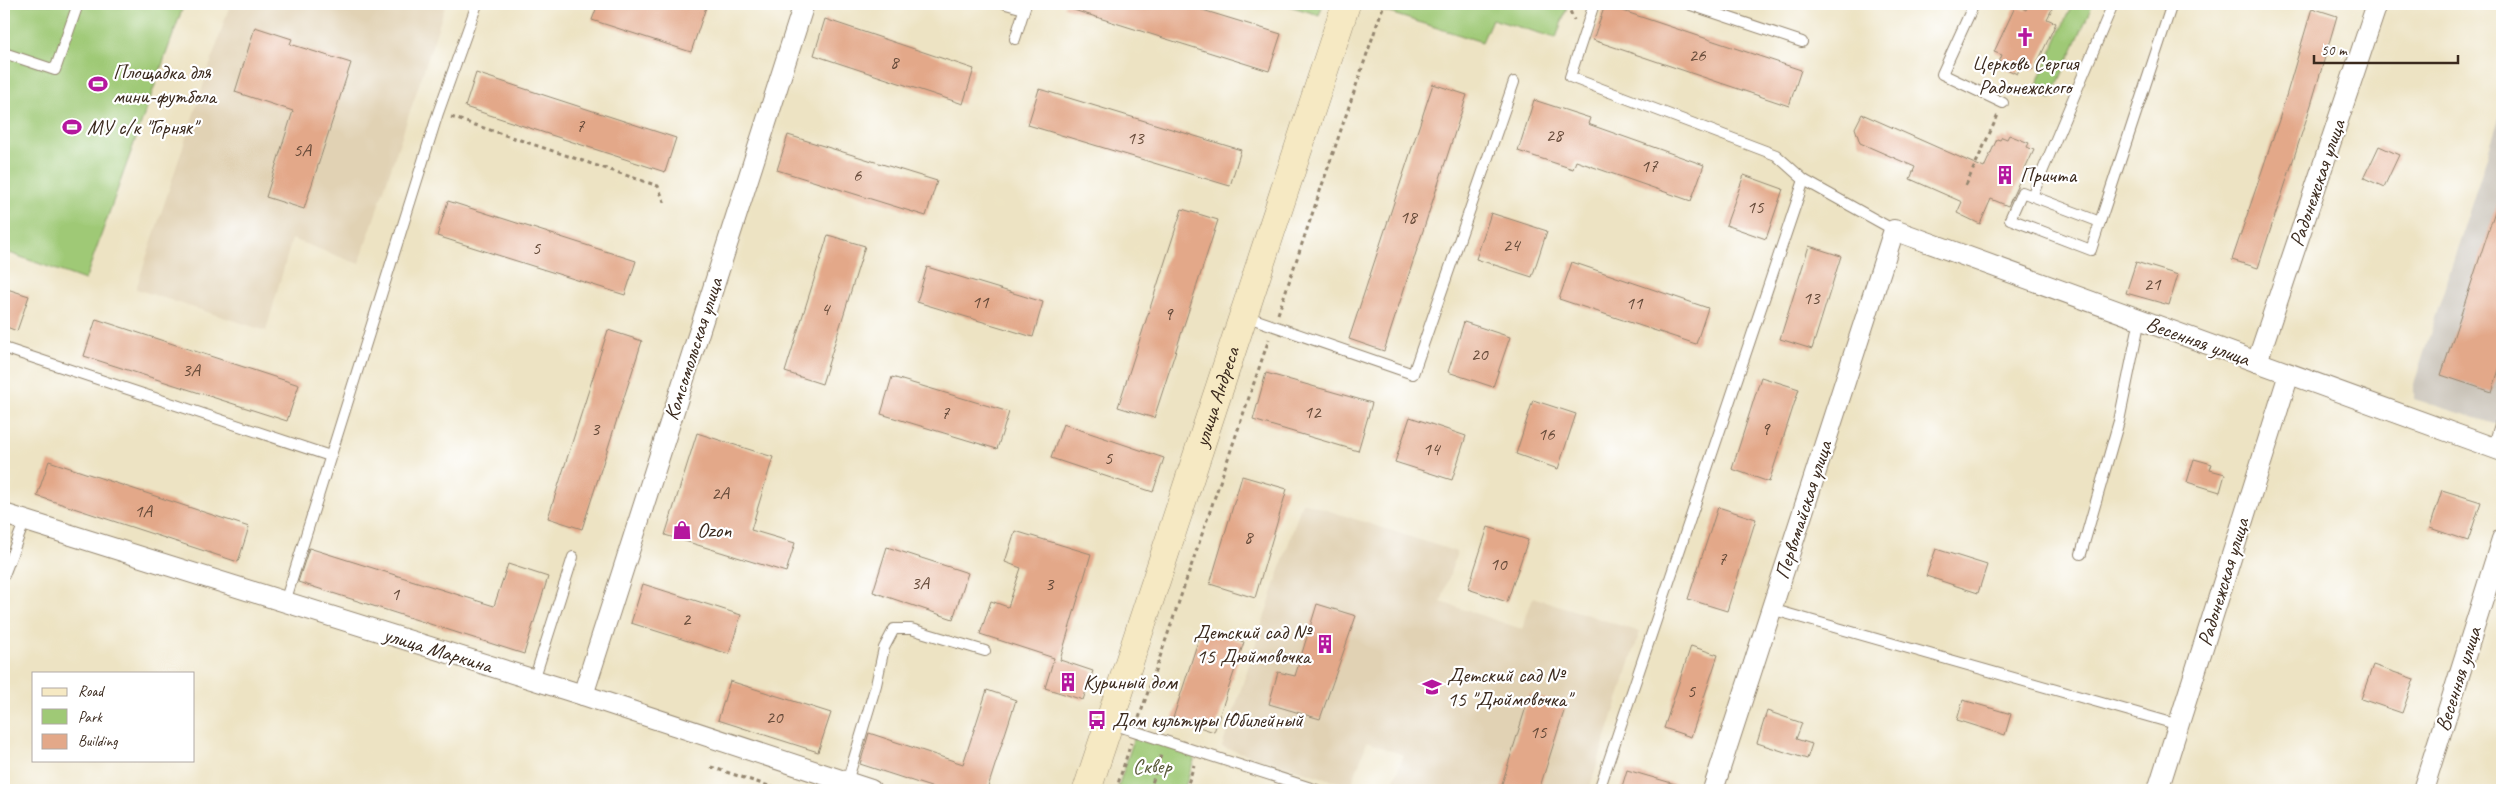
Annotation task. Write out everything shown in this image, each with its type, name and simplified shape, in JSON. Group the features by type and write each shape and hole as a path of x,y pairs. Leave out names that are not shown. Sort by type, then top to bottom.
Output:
{"street":[{"name":"Комсомольская улица","path":"583,695 804,4"},
{"name":"улица Андреса","path":"1087,790 1346,4"},
{"name":"Радонежская улица","path":"2257,362 2377,4"},
{"name":"Весенняя улица","path":"1894,230 2498,449"},
{"name":"Первомайская улица","path":"1713,790 1894,230"},
{"name":"Радонежская улица","path":"2158,790 2289,374"},
{"name":"улица Маркина","path":"4,514 583,695 869,790"},
{"name":"Весенняя улица","path":"2423,790 2502,540"}],"lane":[{"path":"4,53 55,70 78,4"},
{"path":"285,602 438,113 476,4"},
{"path":"1006,4 1025,7 1015,39"},
{"path":"1594,4 1570,77 1776,155 1804,180 1894,230"},
{"path":"1688,4 1802,42"},
{"path":"1974,4 1942,74 2003,103"},
{"path":"2032,196 2113,4"},
{"path":"2100,222 2022,192 2010,219 2091,250 2171,6 2163,4"},
{"path":"1243,316 1413,374 1514,82"},
{"path":"1600,790 1804,180"},
{"path":"2081,554 2119,421 2140,319"},
{"path":"4,348 330,456"},
{"path":"2498,449 2502,418"},
{"path":"4,575 25,520"},
{"path":"534,680 573,557"},
{"path":"1771,609 2178,724"},
{"path":"847,782 876,685 884,648 894,629 911,629 985,650"},
{"path":"1109,723 1317,790"}],"path":[{"path":"1116,790 1384,4"},
{"path":"1463,4 1471,7 1472,4"},
{"path":"1966,185 2003,103"},
{"path":"438,113 658,186 665,204"},
{"path":"1150,790 1163,748"},
{"path":"1186,790 1198,752"},
{"path":"711,767 781,790"}],"shaded area":[{"path":"230,4 446,4 359,264 292,239 266,331 136,289"},
{"path":"2502,109 2502,426 2414,399 2414,384"},
{"name":"Детский сад № 15 \"Дюймовочка\"","path":"1302,502 1457,552 1441,602 1522,629 1533,597 1640,632 1589,790 1390,790 1404,755 1367,742 1351,786 1222,747"}],"green space":[{"name":"МУ с/к \"Горняк\"","path":"4,4 184,4 85,280 4,251"},
{"path":"1283,4 1323,4 1319,15"},
{"path":"1379,4 1568,4 1556,38 1492,19 1482,42 1377,9"},
{"path":"2072,4 2093,4 2051,99 2034,92"},
{"name":"Сквер","path":"1135,736 1196,754 1184,790 1117,790"}],"building":[{"path":"598,4 707,4 691,52 592,20"},
{"path":"1065,4 1183,4 1281,34 1269,71 1064,7"},
{"name":"Церковь Сергия Радонежского","path":"2028,4 2041,4 2052,9 2047,19 2056,23 2034,70 2022,65 2017,74 1998,65 2002,55 1994,52 2016,5 2026,10"},
{"path":"1605,5 1801,70 1789,106 1593,40"},
{"path":"2312,8 2337,16 2311,105 2258,268 2232,260 2279,120"},
{"path":"825,19 974,69 963,104 814,55"},
{"path":"255,27 292,39 290,44 351,63 304,209 266,197 293,111 235,92"},
{"path":"476,73 676,138 665,172 465,107"},
{"path":"1433,84 1467,95 1384,351 1349,339"},
{"path":"1039,89 1241,150 1230,186 1028,125"},
{"path":"1534,100 1590,118 1588,124 1704,165 1691,201 1576,161 1573,169 1518,151"},
{"path":"1862,114 1984,168 1997,139 2000,140 2002,137 2007,139 2009,135 2029,143 2027,147 2034,150 2008,206 1991,199 1980,224 1957,213 1962,202 1910,179 1915,167 1860,143 1855,128"},
{"path":"788,135 937,181 926,216 777,170"},
{"path":"2379,146 2399,155 2384,187 2364,178"},
{"path":"1744,175 1783,189 1766,239 1726,225"},
{"path":"2499,199 2502,199 2502,360 2492,392 2441,375"},
{"path":"448,201 636,261 625,295 437,236"},
{"path":"1182,209 1218,220 1154,418 1118,407"},
{"path":"1491,213 1547,231 1532,277 1476,259"},
{"path":"828,235 865,246 822,384 785,372"},
{"path":"1809,246 1841,256 1812,349 1780,339"},
{"path":"1572,262 1708,308 1696,344 1559,299"},
{"path":"2136,262 2178,275 2169,305 2126,293"},
{"path":"927,267 1043,302 1033,337 917,302"},
{"path":"4,288 29,296 17,331 4,326"},
{"path":"96,319 299,385 287,421 84,356"},
{"path":"1464,322 1510,337 1493,387 1448,372"},
{"path":"608,330 642,341 582,529 548,518"},
{"path":"1266,373 1372,403 1358,451 1253,420"},
{"path":"892,377 1009,412 997,449 881,414"},
{"path":"1761,377 1799,389 1769,482 1732,469"},
{"path":"1533,400 1576,414 1558,469 1516,454"},
{"path":"1410,417 1466,436 1452,480 1395,462"},
{"path":"1063,424 1164,458 1153,492 1051,458"},
{"path":"697,433 773,457 751,530 795,543 786,572 665,535"},
{"path":"2194,459 2212,464 2210,470 2225,474 2220,492 2187,482"},
{"path":"49,461 249,527 238,562 37,496"},
{"path":"1242,476 1287,489 1255,598 1210,584"},
{"path":"2442,490 2481,502 2468,541 2430,528"},
{"path":"1718,507 1756,519 1727,611 1688,599"},
{"path":"1488,527 1528,540 1507,602 1468,589"},
{"path":"1015,531 1091,554 1060,660 1093,671 1083,700 1045,688 1054,658 980,634 991,601 1008,607 1021,568 1005,562"},
{"path":"887,547 968,573 953,619 873,592"},
{"path":"309,548 494,606 508,564 548,577 524,654 298,582"},
{"path":"1936,549 1987,565 1978,593 1926,576"},
{"path":"643,584 741,615 729,654 631,623"},
{"name":"Детский сад № 15 Дюймовочка","path":"1317,604 1356,616 1320,719 1269,704 1278,672 1295,676"},
{"path":"1202,629 1244,642 1214,732 1173,718"},
{"path":"1691,646 1718,655 1691,737 1664,728"},
{"path":"2373,665 2414,679 2402,713 2361,699"},
{"path":"730,681 831,713 818,752 718,720"},
{"path":"987,690 1016,700 987,790 940,790 860,764 869,733 963,764"},
{"path":"1530,694 1566,705 1539,790 1500,790"},
{"path":"1963,700 2011,714 2005,735 1957,720"},
{"path":"1767,711 1802,723 1796,739 1812,744 1807,759 1757,743"},
{"path":"1627,770 1682,786 1681,790 1621,790"}],"place":[{"name":"Церковь Сергия Радонежского","path":"2025,37"},
{"name":"Площадка для мини-футбола","path":"98,84"},
{"name":"МУ с/к \"Горняк\"","path":"72,127"},
{"name":"Причта","path":"2005,175"},
{"name":"Ozon","path":"682,530"},
{"name":"Детский сад № 15 Дюймовочка","path":"1325,644"},
{"name":"Куриный дом","path":"1068,682"},
{"name":"Детский сад № 15 \"Дюймовочка\"","path":"1432,687"},
{"name":"Дом культуры Юбилейный","path":"1097,720"}]}
